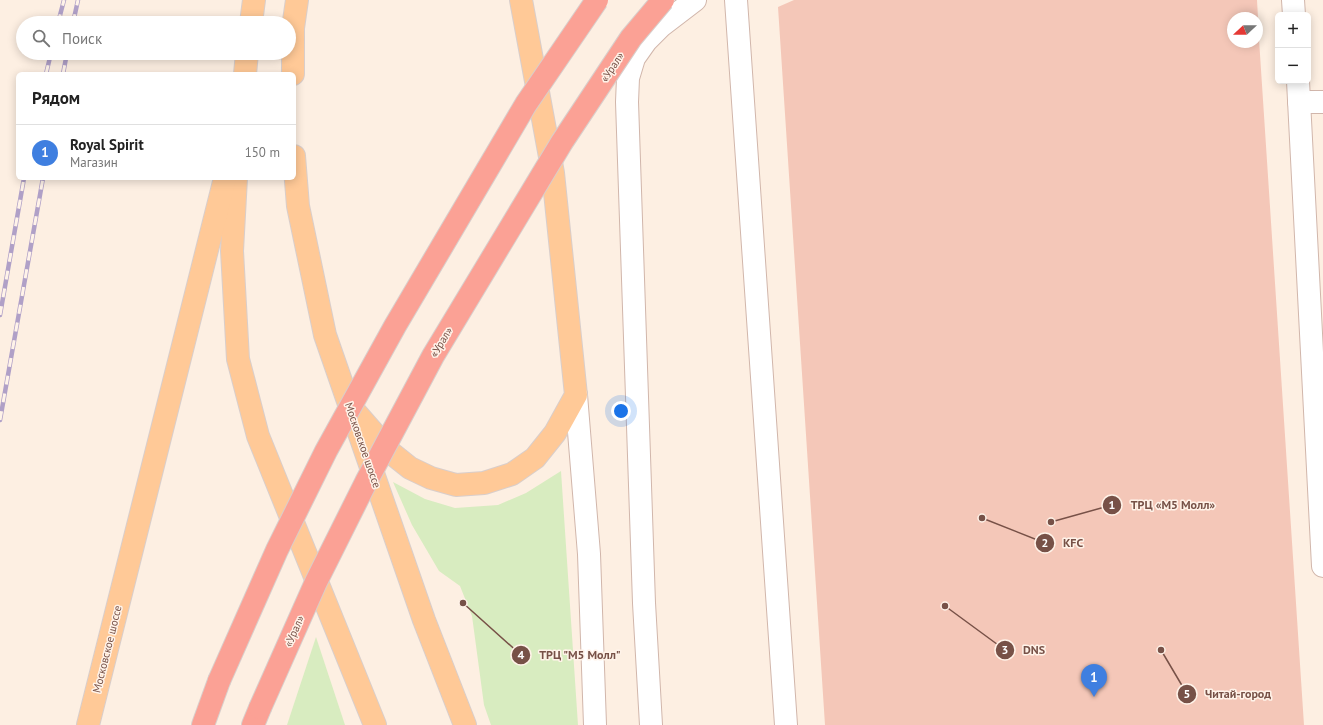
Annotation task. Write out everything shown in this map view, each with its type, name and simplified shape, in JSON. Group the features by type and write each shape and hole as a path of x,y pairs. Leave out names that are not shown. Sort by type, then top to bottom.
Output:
{"highway":[{"path":"203,725 219,681 277,550 326,451 387,340 526,104 597,0"},
{"name":"«Урал»","path":"257,716 316,582 432,356 562,142 631,38 663,0"}],"main road":[{"path":"252,16 254,0"},
{"path":"295,16 297,0"},
{"path":"349,405 390,452 410,468 431,478 456,485 484,484 512,474 535,458 555,433 576,395 553,173 521,0"},
{"path":"245,72 246,60"},
{"path":"293,60 293,72"},
{"name":"Московское шоссе","path":"88,725 224,180"},
{"path":"236,180 232,251 238,359 258,436 375,725"},
{"name":"Московское шоссе","path":"296,180 298,206 325,336 424,620 465,725"}],"street":[{"path":"652,725 644,603 627,110 628,78 634,58 646,41 661,26 695,0"},
{"path":"736,0 786,725"},
{"path":"1293,0 1294,12"},
{"path":"1323,102 1298,91 1323,566"},
{"path":"576,395 589,554 594,725"}],"green space":[{"path":"561,471 578,725 491,725 484,705 472,616 460,586 439,571 412,525 393,482 425,499 455,508 498,505 526,493"},
{"path":"316,637 345,725 287,725"}],"building":[{"path":"794,0 1257,0 1258,12 1227,12 1227,48 1260,48 1304,725 825,725 778,7"}],"railway":[{"path":"60,16 64,0"},
{"path":"75,16 78,0"},
{"path":"46,72 49,60"},
{"path":"63,72 66,60"},
{"path":"0,315 24,180"},
{"path":"0,420 43,180"}],"place":[{"name":"KFC","path":"982,518"},
{"name":"ТРЦ «М5 Молл»","path":"1051,522"},
{"name":"ТРЦ \"М5 Молл\"","path":"463,603"},
{"name":"DNS","path":"945,606"},
{"name":"Читай-город","path":"1161,650"},
{"name":"Royal Spirit","path":"1094,697"}]}
